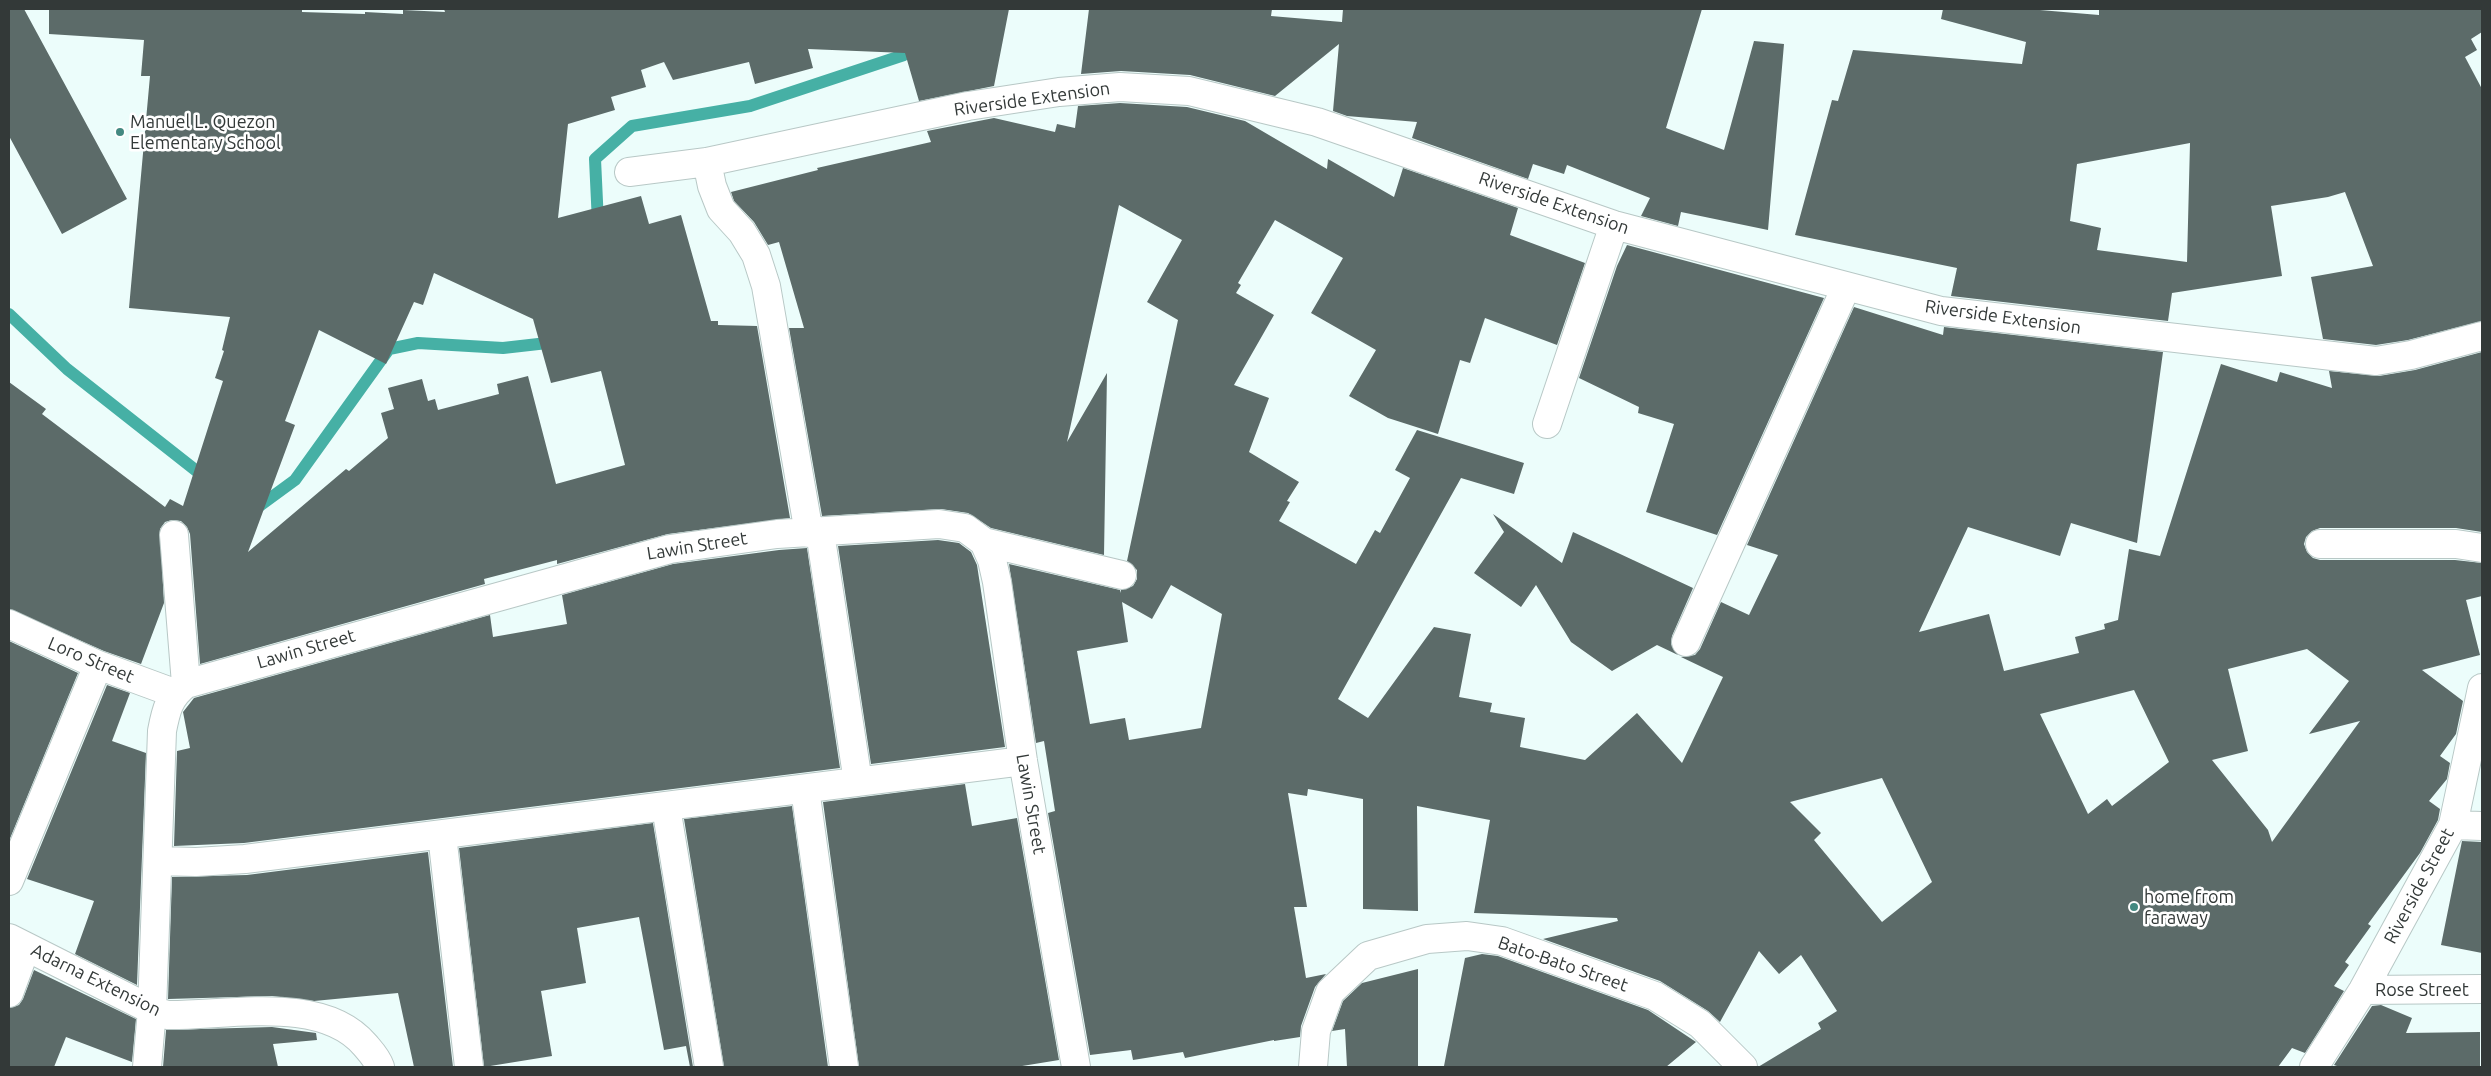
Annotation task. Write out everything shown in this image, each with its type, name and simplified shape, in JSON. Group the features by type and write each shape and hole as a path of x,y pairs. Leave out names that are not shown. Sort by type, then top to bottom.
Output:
{"street":[{"name":"Riverside Extension","path":"629,172 706,162 968,106 1059,92 1120,87 1189,91 1317,122 1614,225 1941,311 2376,361 2411,355 2482,336"},
{"path":"706,162 712,186 721,209 742,232 756,255 766,286 814,532 858,782"},
{"path":"1547,424 1614,225"},
{"path":"1686,642 1846,287"},
{"name":"Lawin Street","path":"180,688 638,556 725,540 939,524 965,528 984,542 1122,575"},
{"path":"147,1067 152,1010 162,731 166,707 180,688 174,535"},
{"name":"Lawin Street","path":"984,542 992,560 997,582 1023,761 1076,1067"},
{"path":"2320,544 2456,544 2482,548"},
{"name":"Loro Street","path":"9,624 98,665 180,688"},
{"path":"9,881 98,665"},
{"name":"Riverside Street","path":"2314,1067 2362,990 2453,825 2482,688"},
{"path":"158,861 196,862 245,859 1023,761"},
{"path":"805,789 844,1067"},
{"path":"666,807 709,1067"},
{"path":"2453,825 2482,826"},
{"path":"442,834 469,1067"},
{"name":"Bato-Bato Street","path":"1313,1067 1316,1031 1330,992 1368,956 1427,939 1467,936 1502,941 1655,996 1700,1024 1743,1067"},
{"path":"9,993 18,943"},
{"name":"Adarna Extension","path":"18,943 152,1010 167,1015 281,1012 312,1015 337,1024 358,1038 377,1060 380,1067"},
{"name":"Rose Street","path":"2362,990 2482,990"}],"building":[{"path":"9,9 24,9 127,199 62,234 9,136"},
{"path":"49,9 302,9 302,12 403,14 403,10 445,12 444,9 1009,9 994,86 919,101 905,53 808,49 813,68 755,84 749,62 673,80 664,62 641,70 646,87 611,97 615,110 568,124 558,218 641,196 649,224 681,215 711,321 718,321 718,325 757,326 790,518 668,534 557,564 557,560 484,579 485,584 200,664 190,534 187,527 181,521 172,520 165,522 160,529 164,603 141,664 104,651 9,609 9,382 46,409 42,414 165,507 170,499 183,506 223,381 215,378 224,351 222,350 230,317 129,308 150,76 141,76 144,40 49,34","holes":["434,273 533,319 551,383 601,371 625,465 556,484 528,376 497,384 499,394 438,410 435,399 428,401 422,379 388,388 394,409 381,413 388,438 349,471 346,469 248,552 295,425 285,421 319,330 386,364 414,302 423,305"]},
{"path":"1089,9 1272,9 1271,16 1342,22 1343,9 1702,9 1666,128 1724,150 1754,41 1784,44 1768,230 1681,212 1678,226 1641,216 1650,198 1567,165 1564,174 1533,164 1528,179 1412,138 1417,122 1347,116 1333,111 1339,44 1275,96 1190,75 1121,71 1081,74"},
{"path":"1943,9 2028,9 2099,15 2099,9 2482,9 2482,32 2471,39 2477,50 2465,57 2482,89 2482,321 2408,340 2376,345 2323,339 2311,277 2373,266 2345,192 2328,197 2271,206 2282,276 2172,293 2168,321 1951,296 1957,268 1795,235 1832,100 1838,101 1853,50 2022,64 2026,42 1941,19","holes":["2190,143 2187,262 2097,250 2101,228 2070,221 2077,164"]},
{"path":"1120,103 1187,107 1245,121 1327,169 1328,159 1394,197 1403,168 1518,208 1510,235 1585,263 1557,345 1485,318 1470,363 1460,360 1438,434 1388,418 1349,396 1376,350 1311,313 1343,258 1275,220 1238,283 1241,285 1236,293 1274,315 1234,385 1269,398 1249,452 1299,482 1287,501 1290,502 1279,521 1356,564 1375,530 1380,533 1410,478 1395,470 1417,430 1524,463 1514,494 1461,478 1338,699 1368,718 1434,627 1471,634 1459,697 1492,703 1490,712 1525,718 1520,747 1585,760 1637,713 1682,763 1723,677 1681,657 1695,655 1700,649 1721,602 1749,615 1778,555 1747,545 1854,307 1943,335 1944,327 2163,352 2137,543 2071,523 2060,556 1968,527 1919,632 1989,614 2004,671 2079,653 2075,637 2105,629 2104,624 2118,620 2129,549 2160,556 2221,364 2277,382 2280,372 2332,388 2329,371 2379,376 2415,370 2482,352 2482,532 2456,528 2320,528 2312,531 2306,537 2304,544 2307,552 2313,558 2320,560 2455,560 2482,563 2482,596 2466,600 2480,655 2422,670 2463,701 2456,734 2440,756 2450,763 2447,779 2429,801 2440,809 2438,820 2420,853 2368,924 2371,926 2345,962 2349,965 2334,986 2344,991 2305,1053 2292,1048 2278,1067 1758,1067 1821,1029 1818,1023 1837,1011 1801,955 1779,974 1759,951 1720,1022 1708,1011 1660,981 1543,939 1618,921 1617,918 1474,913 1490,820 1417,806 1418,911 1363,909 1363,799 1308,789 1307,796 1288,793 1307,907 1294,907 1306,978 1326,974 1315,987 1301,1026 1300,1037 1274,1040 1185,1058 1183,1052 1133,1060 1131,1050 1090,1055 1048,813 1055,811 1044,741 1036,743 1009,564 1120,590 1120,593 1121,590 1133,586 1137,579 1137,570 1127,561 1178,320 1147,302 1182,240 1119,205 1067,442 1107,373 1104,555 991,528 968,513 941,509 822,516 789,328 804,328 779,242 768,245 754,222 734,201 731,192 818,170 817,168 931,142 927,131 994,118 1055,132 1057,124 1075,128 1078,106","holes":["1171,585 1222,614 1201,728 1129,740 1125,718 1090,724 1077,651 1128,642 1122,602 1152,619","2307,649 2349,681 2309,734 2360,721 2272,842 2268,830 2212,760 2248,751 2228,669","2134,690 2169,762 2112,806 2107,799 2088,814 2040,714","1882,778 1932,882 1882,922 1814,840 1821,833 1790,802"]},
{"path":"1627,245 1824,298 1717,535 1646,512 1674,424 1638,413 1639,407 1579,378 1617,266"},
{"path":"1493,514 1562,563 1573,532 1693,588 1672,636 1671,644 1678,655 1657,645 1612,671 1571,642 1536,585 1521,607 1474,573 1504,532"},
{"path":"938,540 959,543 971,552 977,565 1005,747 871,764 838,546"},
{"path":"807,548 840,768 244,843 174,846 177,751 190,748 183,712 194,698 490,615 493,637 567,624 562,595 673,564"},
{"path":"9,641 78,673 9,841"},
{"path":"107,685 130,693 112,741 146,753 137,985 75,954 94,901 27,879"},
{"path":"965,784 972,826 1017,818 1059,1060 1016,1067 859,1067 823,802"},
{"path":"792,806 828,1067 724,1067 684,819"},
{"path":"653,823 693,1067 690,1067 686,1046 664,1050 639,917 577,928 586,983 541,991 552,1056 484,1067 459,848"},
{"path":"2462,841 2482,842 2482,953 2441,945"},
{"path":"428,852 453,1067 414,1067 398,993 314,1001 272,996 168,999 172,877 247,875"},
{"path":"1482,954 1498,956 1648,1010 1696,1042 1666,1067 1444,1066 1465,958"},
{"path":"1418,969 1418,1067 1347,1067 1345,1029 1332,1031 1343,1001 1362,983"},
{"path":"34,970 136,1019 132,1062 66,1037 54,1067 9,1067 9,1008 19,1005 23,999"},
{"path":"2381,1005 2412,1018 2406,1033 2480,1032 2480,1067 2340,1067 2334,1065 2372,1006"},
{"path":"272,1027 316,1033 317,1040 273,1044 278,1067 163,1067 166,1030"}],"waterway":[{"path":"598,223 595,159 632,126 750,106 904,55 921,9"},
{"path":"9,314 67,369 208,480"},
{"path":"254,510 295,480 389,349 418,343 503,348 556,342"}],"place":[{"name":"Manuel L. Quezon Elementary School","path":"120,132"},
{"name":"home from faraway","path":"2134,907"}]}
